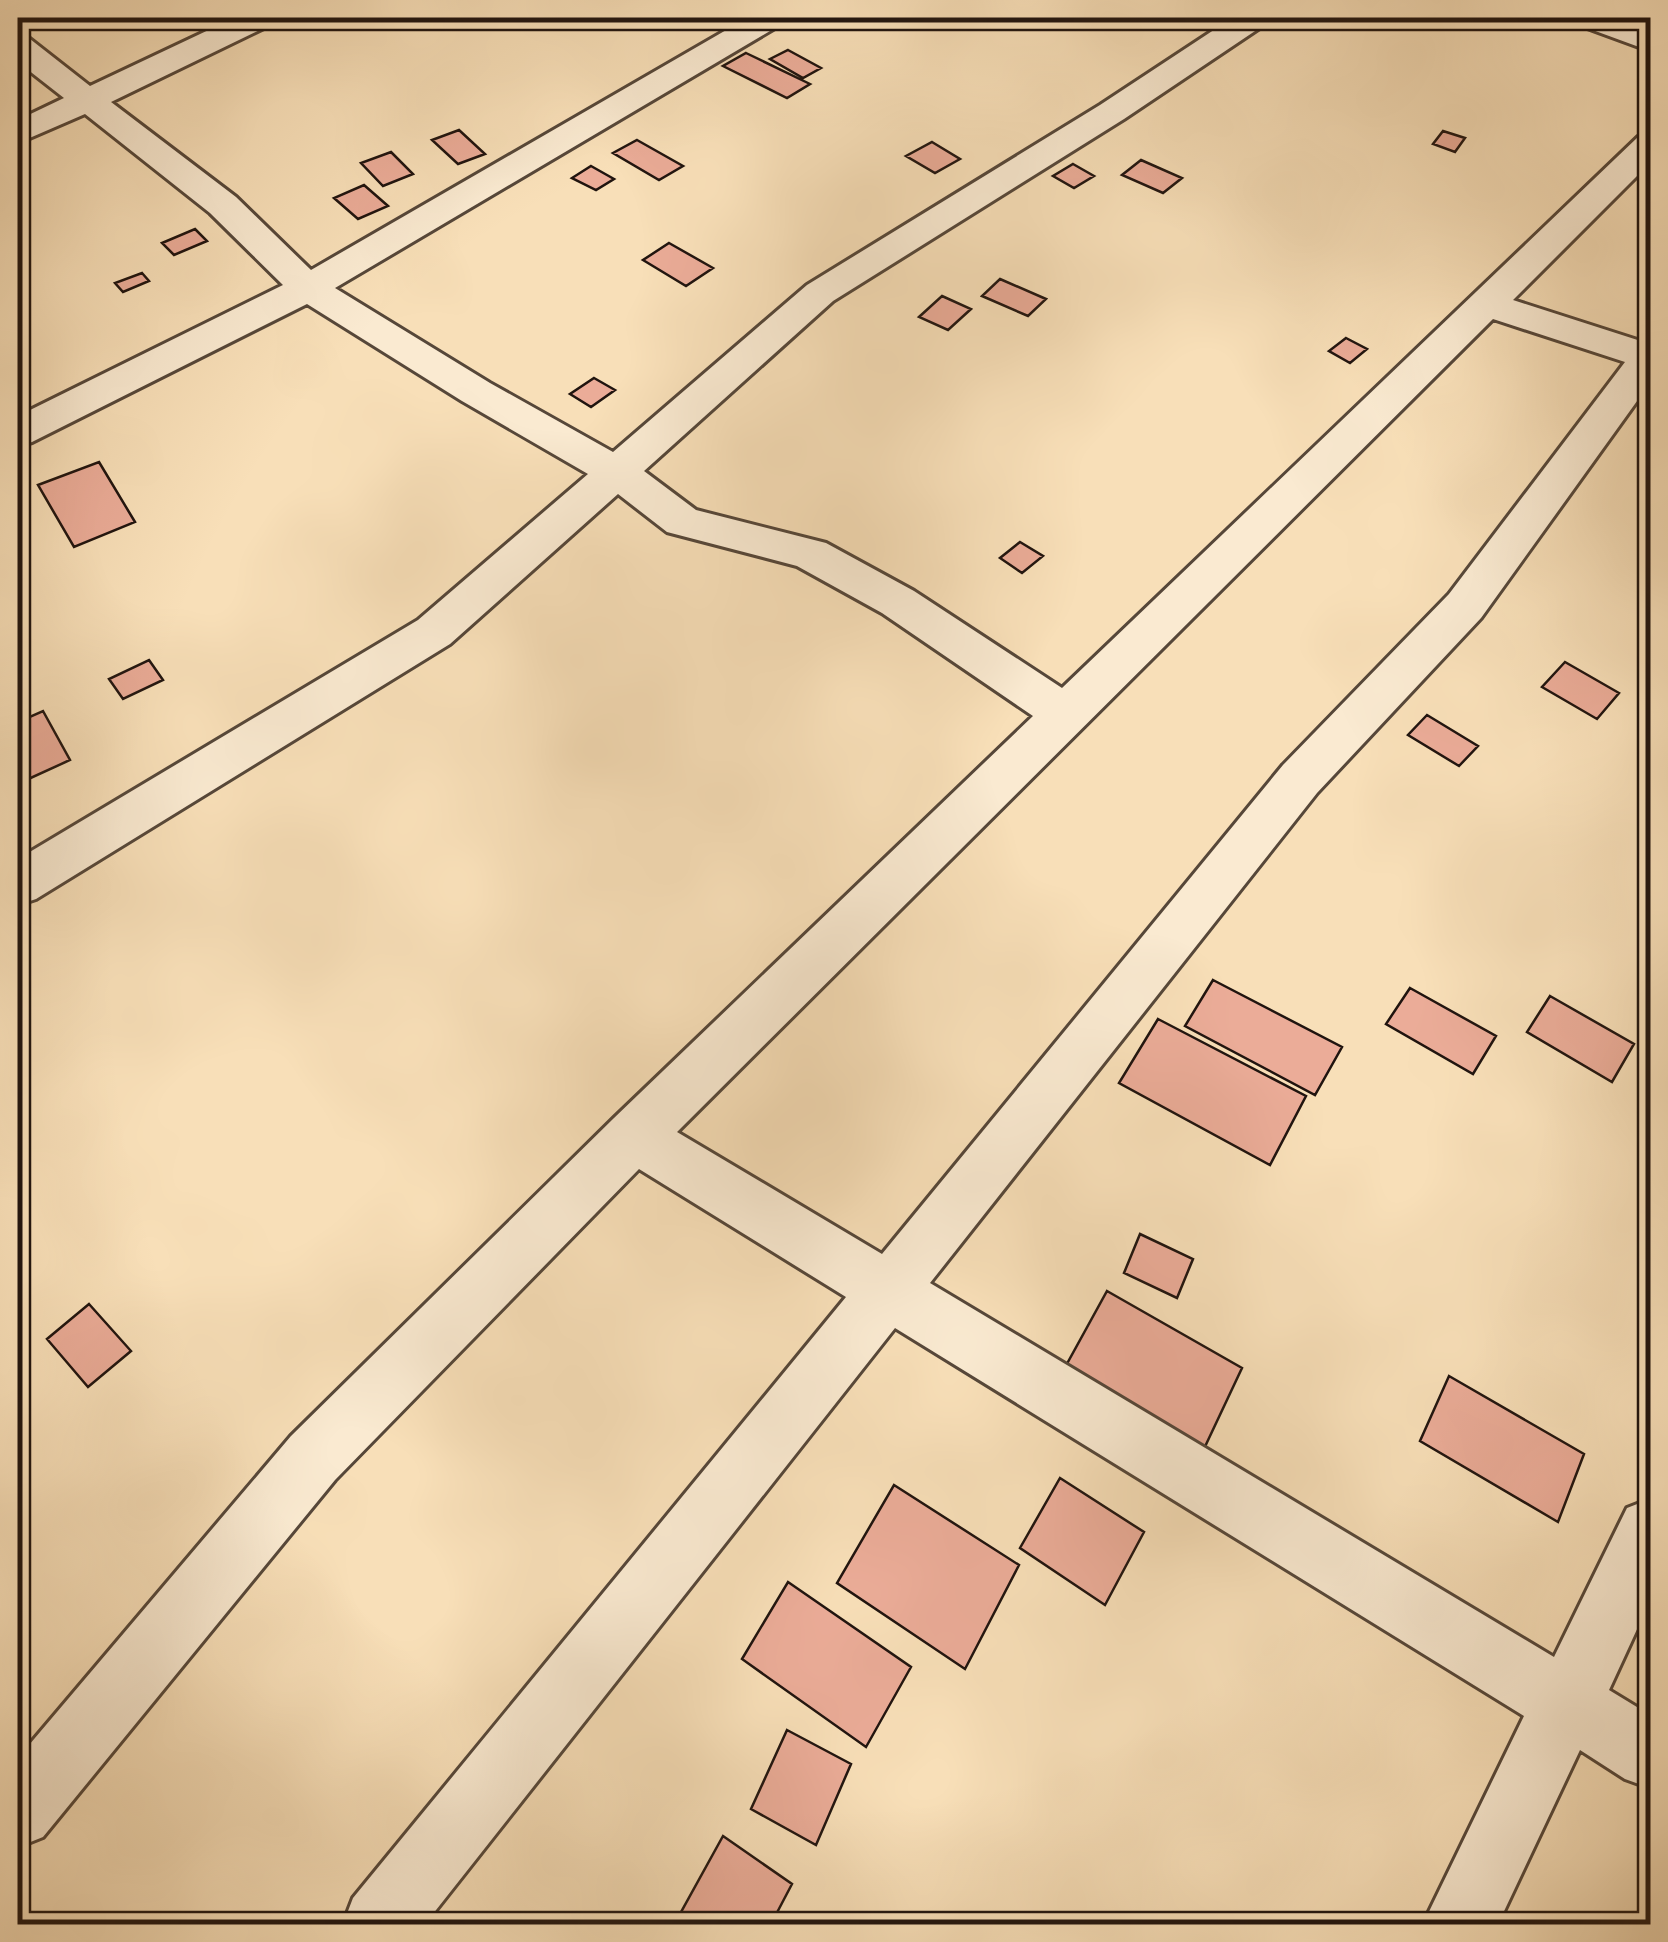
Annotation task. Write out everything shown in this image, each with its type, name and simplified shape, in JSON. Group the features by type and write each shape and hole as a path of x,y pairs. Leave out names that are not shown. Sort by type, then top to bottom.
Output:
{"street":[{"path":"18,133 259,18"},
{"path":"18,432 308,288 769,18"},
{"path":"18,884 434,632 820,293 1112,112 1253,18"},
{"path":"1590,18 1650,41"},
{"path":"18,46 91,99 222,205 308,288 476,392 619,473 682,521 811,554 898,602 1067,715"},
{"path":"18,1812 313,1458 634,1136 1650,144"},
{"path":"379,1924 1300,779 1465,606 1650,357 1486,304"},
{"path":"634,1136 1650,1754"},
{"path":"1460,1924 1650,1532"}],"building":[{"path":"788,50 821,68 803,78 770,59"},
{"path":"746,53 810,84 787,98 723,66"},
{"path":"459,130 485,154 458,164 432,140"},
{"path":"1443,131 1465,138 1455,152 1433,144"},
{"path":"637,140 683,166 659,180 613,153"},
{"path":"932,142 960,159 935,173 906,156"},
{"path":"391,152 413,174 383,186 361,163"},
{"path":"1141,160 1182,178 1163,193 1122,175"},
{"path":"1073,164 1094,176 1074,188 1053,176"},
{"path":"591,166 614,179 596,190 572,178"},
{"path":"364,185 388,206 358,219 334,198"},
{"path":"195,229 207,241 174,255 162,243"},
{"path":"669,243 713,268 686,286 643,260"},
{"path":"142,273 149,281 123,292 115,283"},
{"path":"1000,279 1046,299 1028,316 982,296"},
{"path":"942,296 971,309 948,330 919,317"},
{"path":"1346,338 1367,349 1350,363 1329,351"},
{"path":"594,378 615,390 591,407 570,394"},
{"path":"99,462 135,522 74,547 38,485"},
{"path":"1020,542 1043,556 1022,573 1000,558"},
{"path":"149,660 163,680 123,699 109,679"},
{"path":"1565,662 1619,693 1597,719 1542,687"},
{"path":"43,711 70,760 24,781 18,768 18,722"},
{"path":"1427,715 1478,746 1459,766 1408,735"},
{"path":"1213,980 1342,1047 1315,1095 1185,1026"},
{"path":"1410,988 1496,1036 1473,1074 1386,1024"},
{"path":"1550,996 1634,1044 1612,1082 1527,1032"},
{"path":"1158,1019 1306,1096 1270,1165 1119,1083"},
{"path":"1140,1234 1193,1259 1177,1298 1124,1273"},
{"path":"1107,1291 1242,1368 1202,1453 1063,1371"},
{"path":"89,1304 131,1351 88,1387 47,1339"},
{"path":"1449,1376 1584,1454 1558,1522 1420,1441"},
{"path":"1060,1478 1144,1532 1105,1605 1020,1548"},
{"path":"894,1485 1019,1565 965,1669 837,1583"},
{"path":"788,1582 911,1667 866,1747 742,1659"},
{"path":"787,1730 851,1764 816,1845 751,1809"},
{"path":"723,1836 792,1884 771,1924 694,1924 680,1914"}]}
